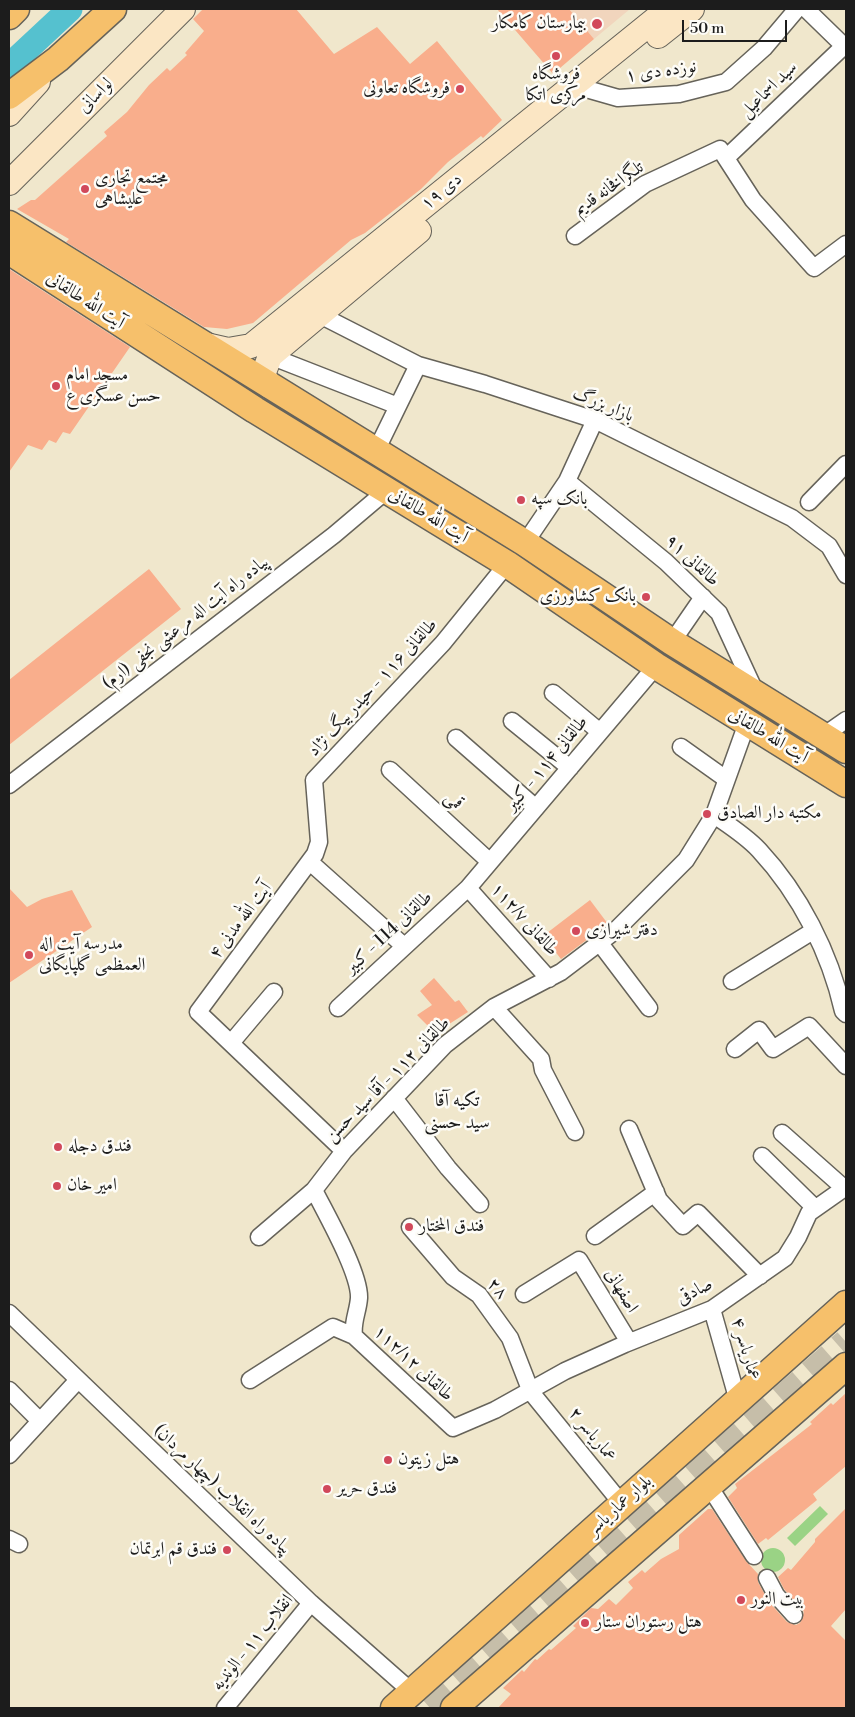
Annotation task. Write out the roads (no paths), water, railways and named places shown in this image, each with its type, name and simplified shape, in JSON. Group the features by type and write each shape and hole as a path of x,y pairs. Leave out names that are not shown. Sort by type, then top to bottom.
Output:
{"main road":[{"path":"9,16 16,9"},
{"path":"9,96 58,59 113,9"},
{"name":"لواسانی","path":"9,183 183,9"},
{"name":"۱۹ دی","path":"270,356 496,165 668,9"},
{"name":"۱۹ دی","path":"206,345 228,350 251,346 584,86 692,9"},
{"path":"9,114 58,59"},
{"name":"آیت الله طالقانی","path":"9,224 525,543 672,642 846,750"},
{"name":"آیت الله طالقانی","path":"9,251 247,405 507,564 656,666 846,784"},
{"path":"270,356 263,375 270,386"},
{"name":"بلوار عمار یاسر","path":"411,1703 622,1504 846,1304"},
{"path":"466,1703 846,1366"}],"street":[{"name":"نوزده دی ۱","path":"584,86 618,98 679,94 726,82 764,48 797,9"},
{"name":"سید اسماعیل","path":"723,153 844,46 806,9"},
{"name":"تلگرافخانه قدیم","path":"575,236 645,184 723,153"},
{"path":"723,153 753,200 814,268 846,244"},
{"name":"بازار بزرگ","path":"318,314 418,365 485,384 595,420 792,518 829,546 846,575"},
{"path":"270,356 398,406"},
{"path":"376,451 418,365"},
{"path":"525,543 568,481 595,420"},
{"path":"809,502 846,464"},
{"name":"طالقانی ۹۱","path":"568,481 666,562 719,613 757,696"},
{"name":"پیاده راه آیت اله مرعشی نجفی (ارم)","path":"9,785 334,535 386,491"},
{"name":"طالقانی ۱۱۶ - حیدر بیگ نژاد","path":"313,858 319,842 314,780 443,643 507,564"},
{"path":"672,642 703,597"},
{"name":"طالقانی ۱۱۴ - کبیر","path":"468,888 656,666"},
{"path":"553,693 600,732"},
{"path":"823,736 846,720"},
{"path":"512,721 570,768"},
{"name":"طالقانی ۱۱۲ - آقا سید حسن","path":"259,1237 314,1190 344,1151 445,1045 494,1007 561,972 615,931 686,860 714,815 746,723"},
{"path":"456,738 536,808"},
{"path":"681,747 726,779"},
{"name":"قمی","path":"390,770 490,862"},
{"path":"714,815 744,835 781,876 842,980 845,1012"},
{"path":"313,858 404,946"},
{"name":"۴ آیت الله مدنی","path":"231,1043 198,1012 313,858"},
{"name":"طالقانی 114 - کبیر","path":"338,1008 468,888"},
{"name":"طالقانی ۱۱۲/۷","path":"468,888 550,978"},
{"path":"732,981 813,931"},
{"path":"599,942 649,1008"},
{"path":"274,992 231,1043 344,1151"},
{"path":"494,1007 541,1059 542,1070 575,1132"},
{"path":"735,1049 759,1030 773,1049 809,1026 846,1066"},
{"path":"394,1098 448,1168 480,1204"},
{"path":"629,1129 659,1200 683,1226 698,1213 760,1276"},
{"path":"782,1133 845,1187"},
{"path":"762,1156 815,1208"},
{"name":"صادقی","path":"531,1392 565,1371 629,1342 712,1309 785,1258 798,1237 809,1213 845,1187"},
{"name":"طالقانی ۱۱۲/۱۲","path":"314,1190 356,1278 359,1298 352,1325 354,1336 453,1428 531,1392"},
{"path":"595,1236 656,1192"},
{"name":"۲۸","path":"410,1228 453,1277 479,1294 510,1338 531,1392"},
{"name":"اصفهانی","path":"524,1294 579,1260 629,1342"},
{"name":"عماریاسر ۴","path":"712,1309 738,1400"},
{"name":"پیاده راه انقلاب (چهار مردان)","path":"9,1313 311,1603 411,1703"},
{"path":"250,1380 333,1327 354,1336"},
{"path":"9,1455 39,1420 78,1380"},
{"path":"9,1390 39,1420"},
{"name":"عماریاسر ۲","path":"531,1392 622,1504"},
{"path":"709,1486 754,1556"},
{"path":"767,1578 776,1595 794,1615"},
{"name":"انقلاب ۱۱ - الوندیه","path":"225,1708 311,1603"}],"waterway":[{"path":"9,66 70,9"}],"tunnel":[{"path":"430,1708 846,1342"}],"place":[{"name":"بیمارستان کامکار","path":"597,24"},
{"name":"فروشگاه مرکزی اتکا","path":"556,56"},
{"name":"فروشگاه تعاونی","path":"460,89"},
{"name":"مجتمع تجاری علیشاهی","path":"85,189"},
{"name":"مسجد امام حسن عسگری ع","path":"56,386"},
{"name":"بانک سپه","path":"521,500"},
{"name":"بانک کشاورزی","path":"646,597"},
{"name":"مکتبه دار الصادق","path":"707,814"},
{"name":"دفتر شیرازی","path":"576,931"},
{"name":"مدرسه آیت اله العمظمی گلپایگانی","path":"29,955"},
{"name":"فندق دجله","path":"58,1147"},
{"name":"امیر خان","path":"57,1186"},
{"name":"فندق المختار","path":"409,1227"},
{"name":"هتل زیتون","path":"388,1460"},
{"name":"فندق حرير","path":"327,1489"},
{"name":"فندق قم ابرتمان","path":"227,1550"},
{"name":"بیت النور","path":"741,1600"},
{"name":"هتل رستوران ستار","path":"585,1623"}],"district":[{"name":"تکیه آقا سید حسنی","path":"457,1112"}]}
